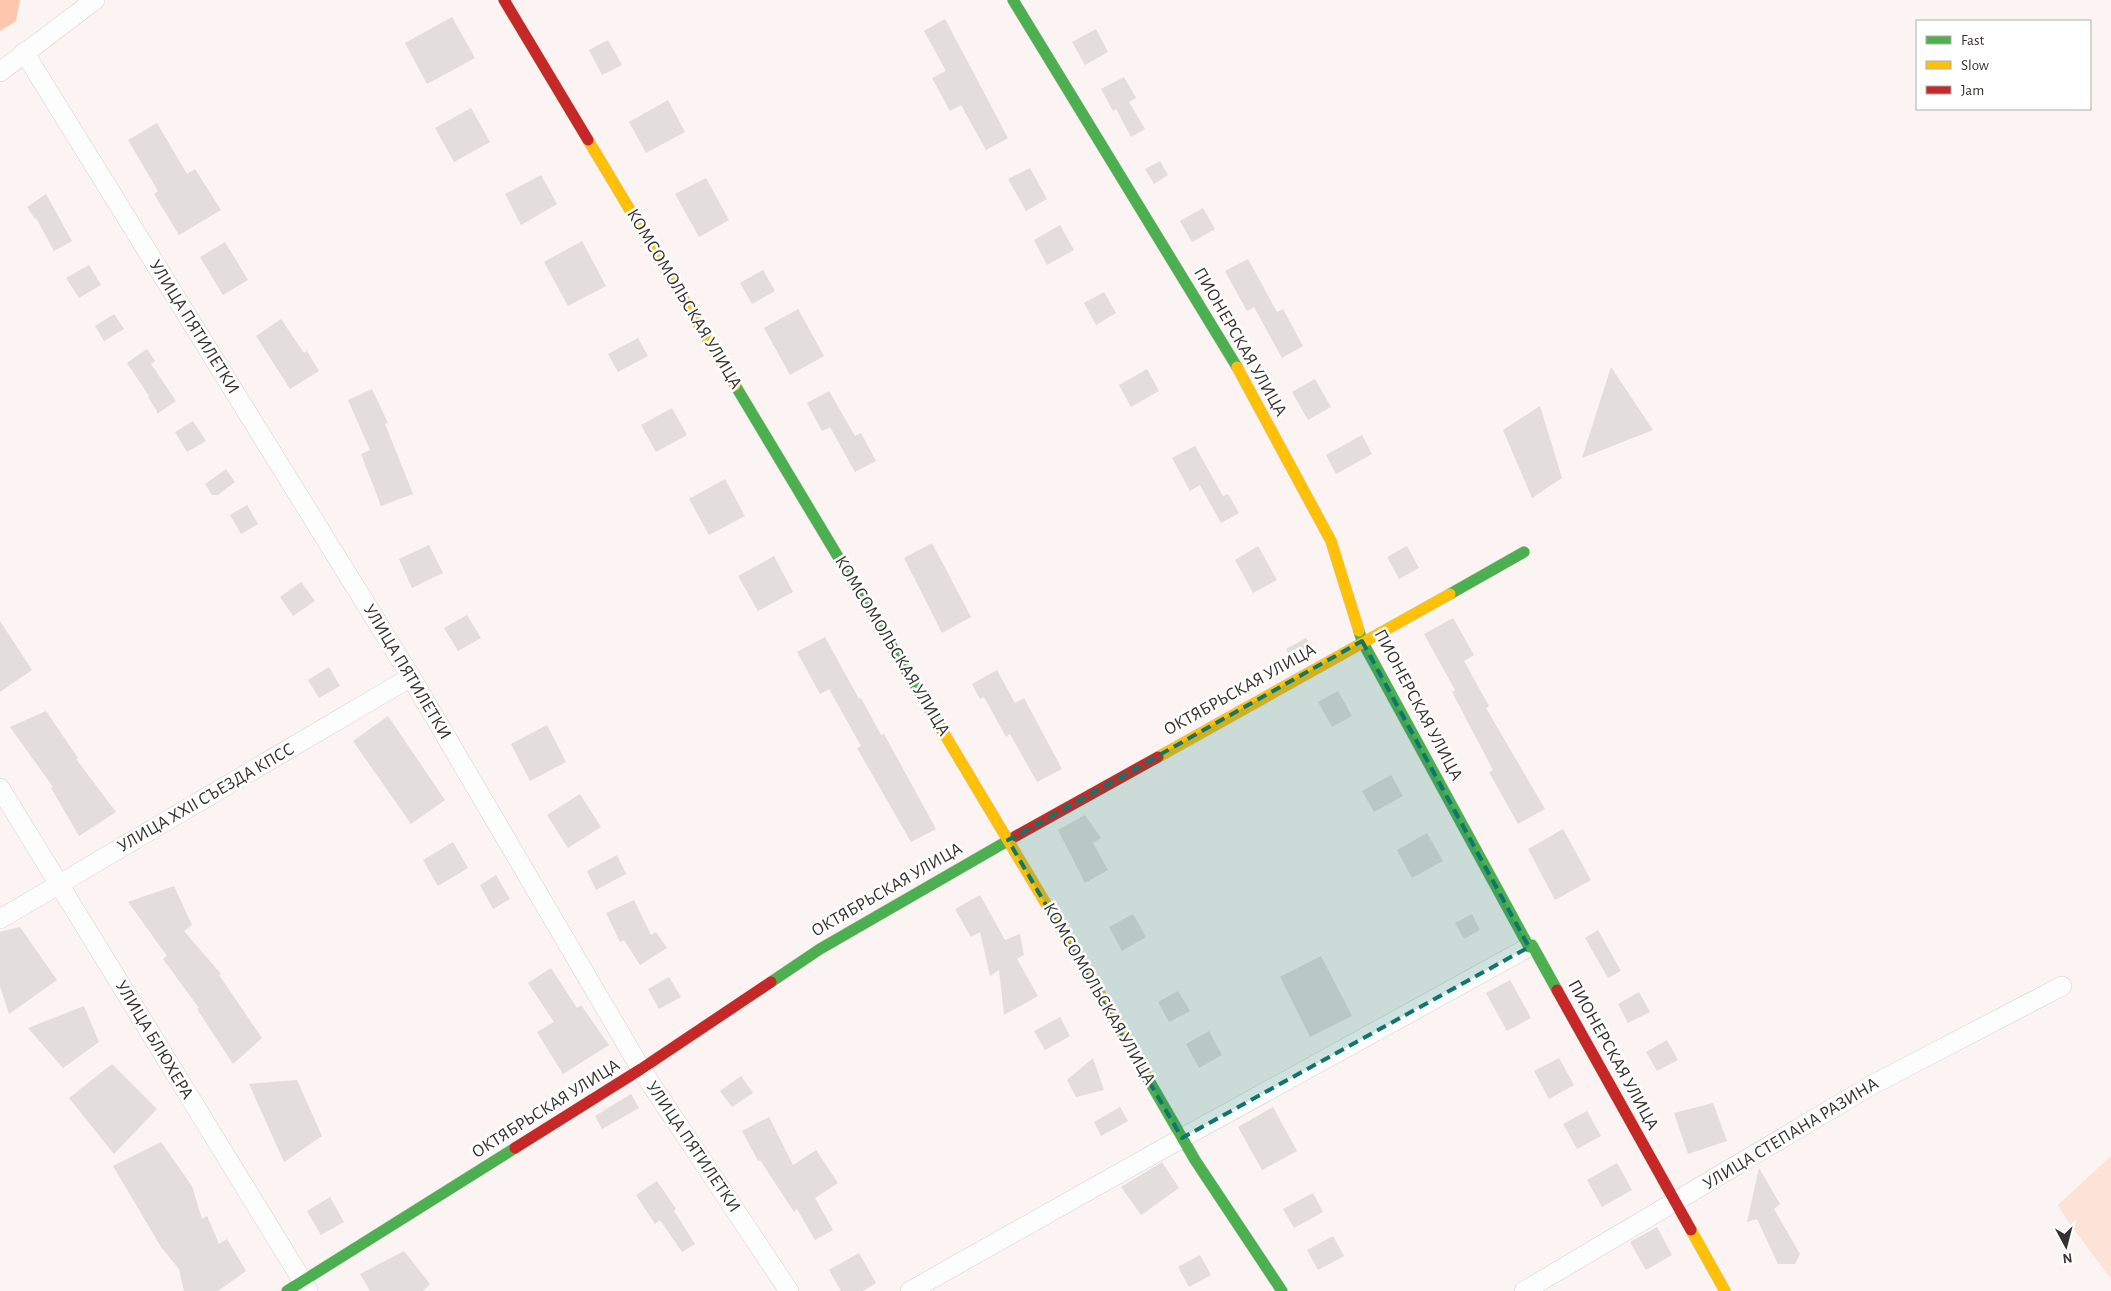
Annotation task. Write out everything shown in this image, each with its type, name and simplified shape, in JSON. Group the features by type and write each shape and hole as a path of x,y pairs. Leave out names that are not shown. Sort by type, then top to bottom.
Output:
{"street":[{"path":"0,72 95,0"},
{"name":"КОМСОМОЛЬСКАЯ УЛИЦА","path":"504,0 1097,988 1182,1138 1282,1291"},
{"name":"ПИОНЕРСКАЯ УЛИЦА","path":"1013,0 1235,362 1331,541 1362,641 1529,947 1532,946 1674,1203 1725,1291"},
{"name":"УЛИЦА ПЯТИЛЕТКИ","path":"24,52 412,677 641,1069 789,1291"},
{"name":"ОКТЯБРЬСКАЯ УЛИЦА","path":"299,1288 641,1069 820,949 1008,840 1524,552"},
{"name":"УЛИЦА XXII СЪЕЗДА КПСС","path":"0,919 412,677"},
{"name":"УЛИЦА БЛЮХЕРА","path":"0,788 299,1288"},
{"path":"910,1291 1182,1138 1529,947"},
{"name":"УЛИЦА СТЕПАНА РАЗИНА","path":"1524,1291 1872,1084 2062,986"}],"highlighted area":[{"path":"1362,641 1529,947 1182,1138 1008,840"}],"shaded area":[{"path":"0,0 20,0 16,21 0,31"},
{"path":"2111,1156 2111,1279 2058,1205"}],"building":[{"path":"452,17 475,58 427,84 405,43"},
{"path":"945,19 1008,138 986,150 961,105 950,111 932,78 946,71 924,31"},
{"path":"1096,29 1108,52 1085,65 1072,42"},
{"path":"608,40 622,65 602,75 589,50"},
{"path":"1124,77 1136,98 1129,102 1145,129 1131,137 1116,109 1113,111 1101,89"},
{"path":"668,100 685,132 646,153 629,122"},
{"path":"471,108 490,142 454,162 435,128"},
{"path":"157,123 187,174 195,169 221,210 179,235 154,194 158,191 128,140"},
{"path":"1160,161 1168,175 1154,184 1145,169"},
{"path":"1030,168 1047,199 1026,211 1008,179"},
{"path":"541,175 557,204 521,225 505,194"},
{"path":"706,178 729,220 699,237 675,194"},
{"path":"46,194 72,241 54,251 36,218 27,207"},
{"path":"1203,208 1215,229 1192,242 1180,221"},
{"path":"1060,225 1074,250 1047,265 1034,240"},
{"path":"582,241 606,286 568,306 544,262"},
{"path":"225,242 248,280 223,295 200,257"},
{"path":"1248,259 1277,312 1283,309 1303,346 1282,358 1254,307 1247,311 1225,271"},
{"path":"89,265 101,285 79,298 66,278"},
{"path":"763,270 775,291 752,304 740,283"},
{"path":"1104,292 1116,313 1096,325 1084,303"},
{"path":"798,309 824,356 790,375 764,328"},
{"path":"114,314 124,329 104,341 95,326"},
{"path":"281,319 304,353 307,351 319,371 290,389 256,336"},
{"path":"638,338 648,356 618,372 608,354"},
{"path":"147,349 155,361 151,364 176,401 157,414 149,396 127,363"},
{"path":"1611,367 1653,430 1582,458"},
{"path":"1147,369 1159,391 1131,407 1119,385"},
{"path":"1315,379 1331,407 1308,420 1292,392"},
{"path":"372,389 388,423 385,424 413,494 381,506 361,454 370,450 348,400"},
{"path":"829,391 855,436 861,433 876,461 855,472 830,427 822,431 807,403"},
{"path":"1540,406 1562,478 1532,498 1503,430"},
{"path":"672,408 687,435 656,452 641,425"},
{"path":"193,421 206,441 187,452 175,432"},
{"path":"1362,435 1372,454 1336,474 1326,455"},
{"path":"1195,446 1223,496 1228,494 1239,513 1221,523 1200,485 1190,491 1172,458"},
{"path":"226,469 235,482 218,495 212,495 205,484"},
{"path":"725,479 745,516 709,535 689,499"},
{"path":"247,505 258,524 241,534 230,515"},
{"path":"932,543 971,617 942,633 904,558"},
{"path":"429,545 443,573 412,588 399,559"},
{"path":"1258,546 1277,580 1253,593 1235,560"},
{"path":"1407,546 1419,568 1399,579 1387,557"},
{"path":"774,556 793,592 758,611 738,576"},
{"path":"301,582 315,601 293,616 280,597"},
{"path":"467,615 481,638 458,651 444,628"},
{"path":"1453,618 1474,655 1464,661 1489,706 1486,708 1545,809 1518,824 1489,772 1493,770 1452,692 1455,690 1424,634"},
{"path":"0,621 32,670 0,692"},
{"path":"825,637 859,699 861,698 881,735 884,734 936,829 911,842 857,748 861,746 829,689 820,694 797,652"},
{"path":"1306,638 1313,650 1292,661 1286,649"},
{"path":"329,667 340,686 319,698 308,680"},
{"path":"997,670 1015,703 1024,698 1062,769 1037,782 1010,734 1006,737 984,697 980,699 972,684"},
{"path":"1338,691 1352,716 1332,727 1318,702"},
{"path":"46,711 78,758 76,759 116,812 79,836 51,788 53,787 10,727"},
{"path":"388,716 445,800 411,824 353,741"},
{"path":"547,725 566,762 530,781 511,744"},
{"path":"1391,775 1403,796 1374,812 1362,791"},
{"path":"580,794 601,827 568,848 547,815"},
{"path":"1085,815 1101,838 1093,843 1108,870 1085,883 1058,830"},
{"path":"1563,829 1591,880 1555,900 1528,849"},
{"path":"1427,833 1443,861 1412,878 1397,850"},
{"path":"453,842 468,868 438,886 423,860"},
{"path":"617,855 626,874 596,890 587,871"},
{"path":"496,875 510,899 493,909 480,885"},
{"path":"174,886 192,925 184,931 221,974 219,975 262,1038 233,1064 197,1009 199,1008 163,959 167,956 128,902"},
{"path":"980,895 1005,940 1020,934 1024,955 1017,959 1038,996 1004,1015 999,970 990,976 980,932 971,937 955,909"},
{"path":"634,900 651,935 656,932 667,948 640,965 624,940 620,942 606,913"},
{"path":"1133,914 1146,937 1122,951 1109,927"},
{"path":"1472,914 1480,930 1464,939 1455,923"},
{"path":"20,927 57,980 9,1014 0,986 0,932"},
{"path":"1598,930 1621,971 1608,978 1585,938"},
{"path":"1321,956 1352,1016 1310,1037 1280,977"},
{"path":"551,968 577,1008 581,1005 609,1045 563,1074 537,1032 554,1022 528,983"},
{"path":"669,977 681,997 659,1009 648,989"},
{"path":"1510,980 1531,1018 1507,1031 1486,993"},
{"path":"1178,991 1190,1011 1169,1022 1158,1002"},
{"path":"1639,992 1650,1012 1628,1023 1618,1004"},
{"path":"84,1006 99,1042 63,1068 28,1028"},
{"path":"1060,1017 1070,1036 1045,1050 1034,1031"},
{"path":"1209,1031 1222,1055 1199,1068 1186,1044"},
{"path":"1667,1040 1678,1060 1657,1071 1646,1052"},
{"path":"1093,1058 1104,1090 1076,1097 1067,1080"},
{"path":"1559,1058 1574,1085 1549,1099 1534,1071"},
{"path":"112,1064 157,1109 114,1154 69,1098"},
{"path":"741,1076 753,1093 732,1107 720,1091"},
{"path":"297,1080 322,1136 284,1162 249,1084"},
{"path":"631,1094 639,1108 602,1129 595,1116"},
{"path":"1713,1103 1727,1141 1688,1154 1674,1113"},
{"path":"1120,1107 1128,1121 1101,1136 1094,1122"},
{"path":"1273,1107 1297,1151 1262,1170 1238,1127"},
{"path":"1587,1111 1601,1136 1577,1149 1563,1124"},
{"path":"769,1117 793,1165 816,1150 838,1183 815,1198 833,1230 815,1240 797,1209 794,1212 760,1160 758,1161 742,1131"},
{"path":"161,1142 192,1186 202,1219 207,1216 219,1244 227,1239 246,1271 218,1291 184,1291 179,1269 161,1247 113,1166"},
{"path":"1162,1162 1179,1188 1141,1215 1121,1187"},
{"path":"1617,1163 1632,1190 1602,1207 1587,1180"},
{"path":"1759,1168 1780,1204 1774,1209 1800,1254 1795,1264 1778,1264 1757,1219 1747,1222"},
{"path":"657,1181 676,1209 674,1211 695,1244 682,1252 660,1220 655,1224 636,1195"},
{"path":"1313,1193 1323,1212 1294,1228 1283,1209"},
{"path":"330,1197 344,1222 321,1235 307,1211"},
{"path":"1657,1227 1672,1255 1646,1270 1630,1242"},
{"path":"1333,1236 1344,1256 1318,1270 1307,1250"},
{"path":"404,1251 430,1284 423,1291 370,1291 360,1274"},
{"path":"859,1253 876,1283 863,1291 841,1291 829,1270"},
{"path":"1200,1255 1211,1275 1189,1287 1178,1267"}],"traffic: fast":[{"path":"1013,0 1237,367"},
{"path":"735,385 942,730"},
{"path":"1450,594 1524,552"},
{"path":"1359,631 1362,641 1529,947 1532,945 1557,990"},
{"path":"771,982 820,949 1016,836"},
{"path":"1147,1077 1195,1160 1282,1291"},
{"path":"287,1291 515,1148"}],"traffic: slow":[{"path":"588,140 735,385"},
{"path":"1237,367 1331,541 1359,631"},
{"path":"1158,757 1450,594"},
{"path":"942,730 1097,989 1147,1077"},
{"path":"1691,1230 1725,1291"}],"traffic: jam":[{"path":"504,0 588,140"},
{"path":"1016,836 1158,757"},
{"path":"515,1148 641,1069 771,982"},
{"path":"1557,990 1691,1230"}]}
